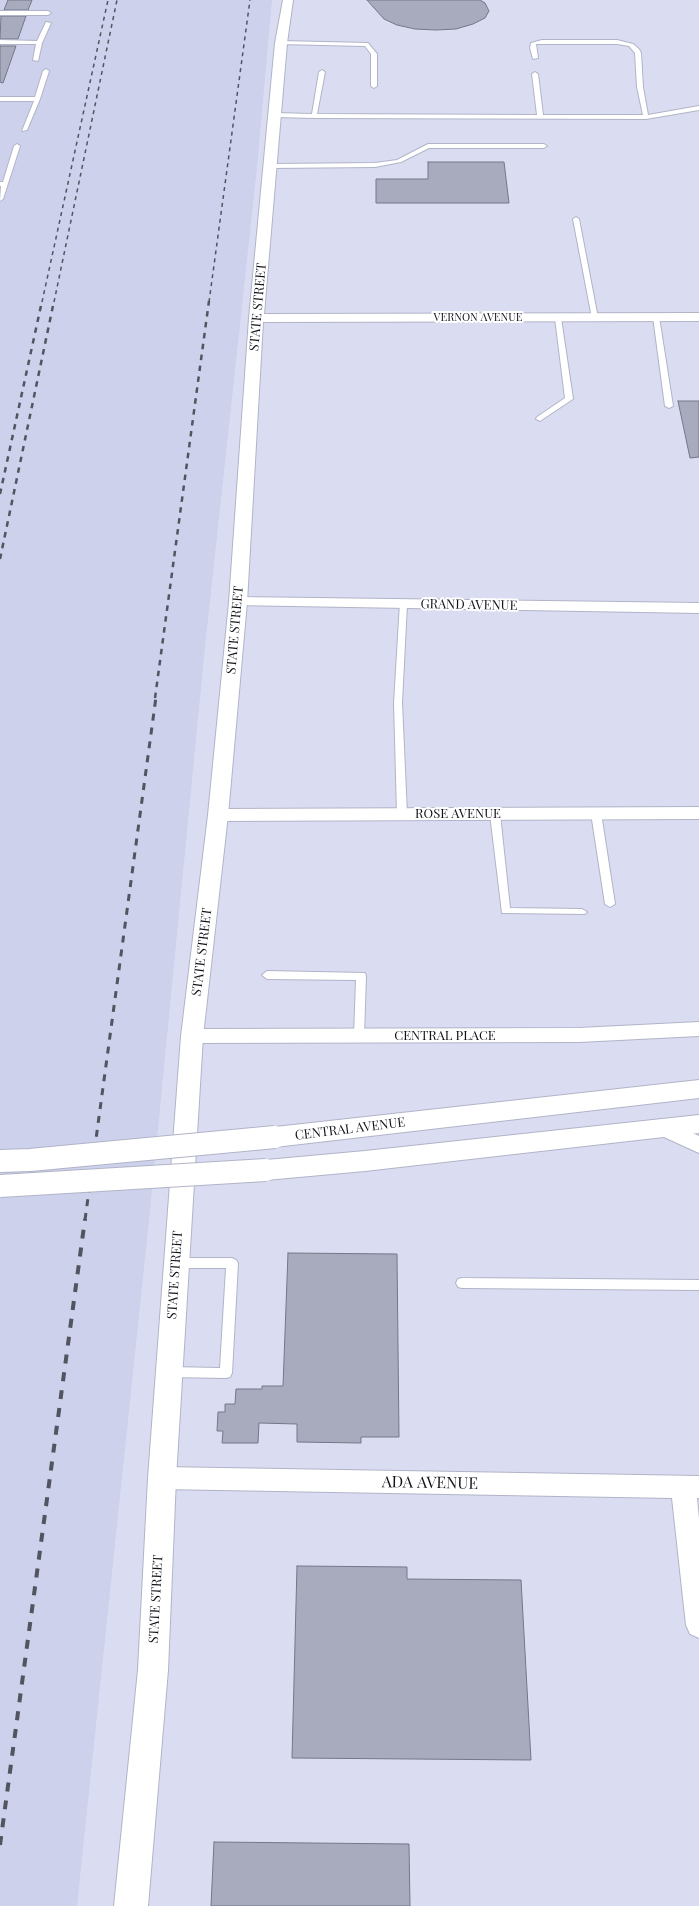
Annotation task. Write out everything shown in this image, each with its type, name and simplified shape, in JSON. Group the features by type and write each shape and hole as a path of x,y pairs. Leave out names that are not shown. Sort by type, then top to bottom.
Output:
{"street":[{"name":"STATE STREET","path":"131,1906 153,1670 162,1478 192,1036 218,815 238,602 256,318 281,43 288,0"},
{"name":"VERNON AVENUE","path":"256,318 699,317"},
{"name":"GRAND AVENUE","path":"238,602 699,608"},
{"name":"ROSE AVENUE","path":"218,815 699,813"},
{"name":"CENTRAL PLACE","path":"192,1036 579,1035 699,1030"},
{"name":"CENTRAL AVENUE","path":"0,1161 30,1160 275,1137 699,1089"},
{"path":"0,1186 266,1170 365,1162 699,1124"},
{"path":"662,1128 699,1145"},
{"name":"ADA AVENUE","path":"162,1478 691,1487"},
{"path":"691,1487 699,1625"}],"lane":[{"path":"0,13 48,13"},
{"path":"36,60 39,43 48,22"},
{"path":"0,42 39,43"},
{"path":"535,58 533,48 534,44 542,42 617,42 631,45 637,50 638,54 640,86 646,117"},
{"path":"281,43 366,44 374,54 374,86"},
{"path":"24,130 37,99 46,71"},
{"path":"314,116 322,72"},
{"path":"536,74 540,117"},
{"path":"0,99 37,99"},
{"path":"275,115 646,117 699,108"},
{"path":"0,199 2,184 17,146"},
{"path":"271,166 375,165 399,161 428,146 544,146"},
{"path":"576,219 595,318"},
{"path":"656,317 669,406"},
{"path":"540,419 569,399 558,318"},
{"path":"402,604 398,703 402,814"},
{"path":"596,813 610,904"},
{"path":"495,814 505,911 582,912"},
{"path":"267,976 361,976 359,1036"},
{"path":"169,1372 226,1373 232,1263 176,1263"},
{"path":"462,1283 699,1285"}],"shaded area":[{"path":"0,0 272,0 257,168 205,647 150,1211 77,1906 0,1906"}],"building":[{"path":"8,0 32,0 28,10 4,10"},
{"path":"367,0 480,0 485,3 489,11 485,18 473,24 456,29 415,29 397,25 384,19"},
{"path":"1,16 26,16 18,39 0,39"},
{"path":"0,46 16,46 3,83 0,82"},
{"path":"428,162 504,162 509,203 376,203 376,179 428,179"},
{"path":"678,401 699,401 699,457 690,458"},
{"path":"288,1253 397,1254 399,1437 361,1437 361,1443 297,1442 297,1424 259,1423 258,1443 222,1443 223,1431 217,1431 218,1412 225,1412 225,1404 235,1404 236,1389 262,1389 262,1386 283,1386"},
{"path":"297,1566 407,1567 407,1579 521,1580 531,1760 292,1758"},
{"path":"214,1842 409,1844 410,1906 211,1906"}],"railway":[{"path":"42,302 108,0"},
{"path":"54,302 117,0"},
{"path":"209,302 250,0"},
{"path":"0,494 42,301"},
{"path":"0,559 54,301"},
{"path":"155,698 209,301"},
{"path":"85,1220 156,697"},
{"path":"0,1845 85,1219"}]}
